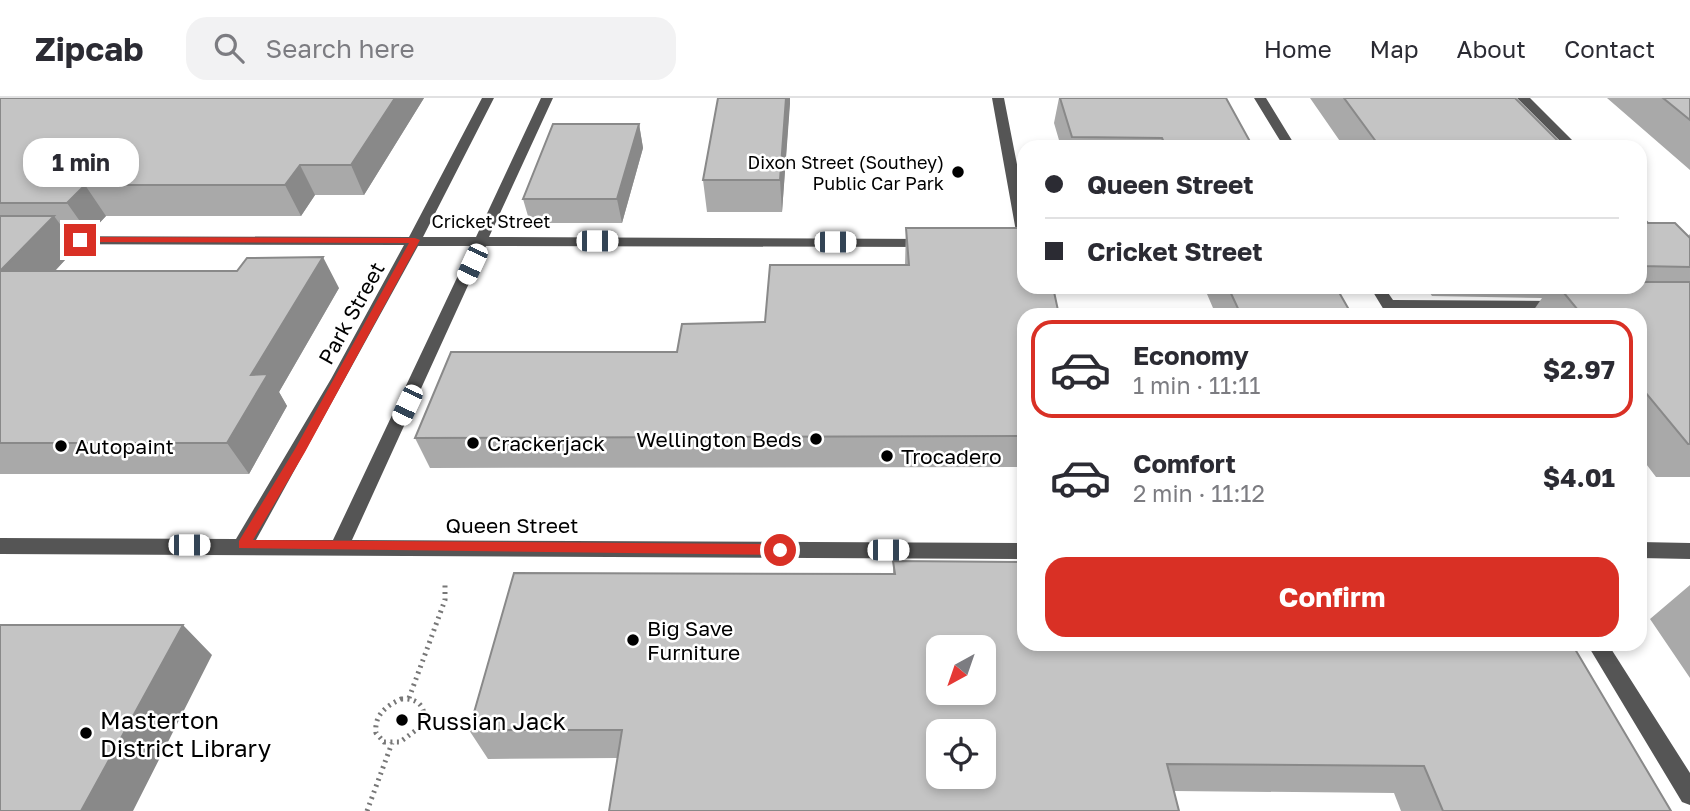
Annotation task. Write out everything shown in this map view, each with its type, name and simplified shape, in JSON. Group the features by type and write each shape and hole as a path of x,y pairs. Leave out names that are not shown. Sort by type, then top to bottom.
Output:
{"street":[{"name":"Park Street","path":"243,545 299,452 415,240 488,98"},
{"path":"340,546 547,98"},
{"path":"998,98 1017,222"},
{"path":"1260,98 1286,140"},
{"path":"1523,98 1566,140"},
{"name":"Cricket Street","path":"0,240 938,243"},
{"path":"1515,308 1576,307"},
{"name":"Queen Street","path":"0,546 243,545 1017,551"},
{"path":"1647,550 1690,551"},
{"path":"1601,651 1690,794"}],"path":[{"path":"409,698 445,600 444,575"},
{"path":"409,698 422,703 425,710 423,725 409,738 392,743 379,738 374,727 376,719 393,701 409,698"},
{"path":"367,811 392,743"}],"building":[{"path":"0,98 395,98 351,165 300,165 285,185 85,185 67,203 0,203"},
{"path":"718,98 786,98 780,180 703,180"},
{"path":"1060,98 1226,98 1249,140 1163,140 1072,137"},
{"path":"1344,98 1515,98 1557,140 1375,140"},
{"path":"1663,98 1690,98 1690,120"},
{"path":"553,124 639,124 617,199 523,199"},
{"path":"0,216 54,216 0,271"},
{"path":"1647,222 1675,223 1690,238 1690,267 1647,266"},
{"path":"906,228 1017,228 1017,294 1054,294 1058,308 1017,308 1017,436 415,438 451,352 677,352 682,324 765,322 770,265 909,265"},
{"path":"323,257 251,375 268,374 227,443 0,443 0,271 237,271 247,258"},
{"path":"1647,282 1690,282 1690,444 1647,394 1647,308 1576,308 1565,294 1647,294"},
{"path":"1231,294 1340,294 1348,308 1238,308"},
{"path":"893,561 1017,562 1017,651 1576,651 1671,811 1443,811 1424,766 1167,764 1179,811 609,811 622,730 469,730 514,573 895,574"},
{"name":"Masterton District Library","path":"0,625 183,625 81,811 0,811"}],"place":[{"name":"Dixon Street (Southey) Public Car Park","path":"958,172"},
{"name":"Wellington Beds","path":"816,439"},
{"name":"Crackerjack","path":"473,443"},
{"name":"Autopaint","path":"61,446"},
{"name":"Trocadero","path":"887,456"},
{"name":"Big Save Furniture","path":"633,640"},
{"name":"Russian Jack","path":"402,720"},
{"name":"Masterton District Library","path":"86,733"}],"route":[{"path":"80,240 415,240 299,452 243,545 780,550"}]}
